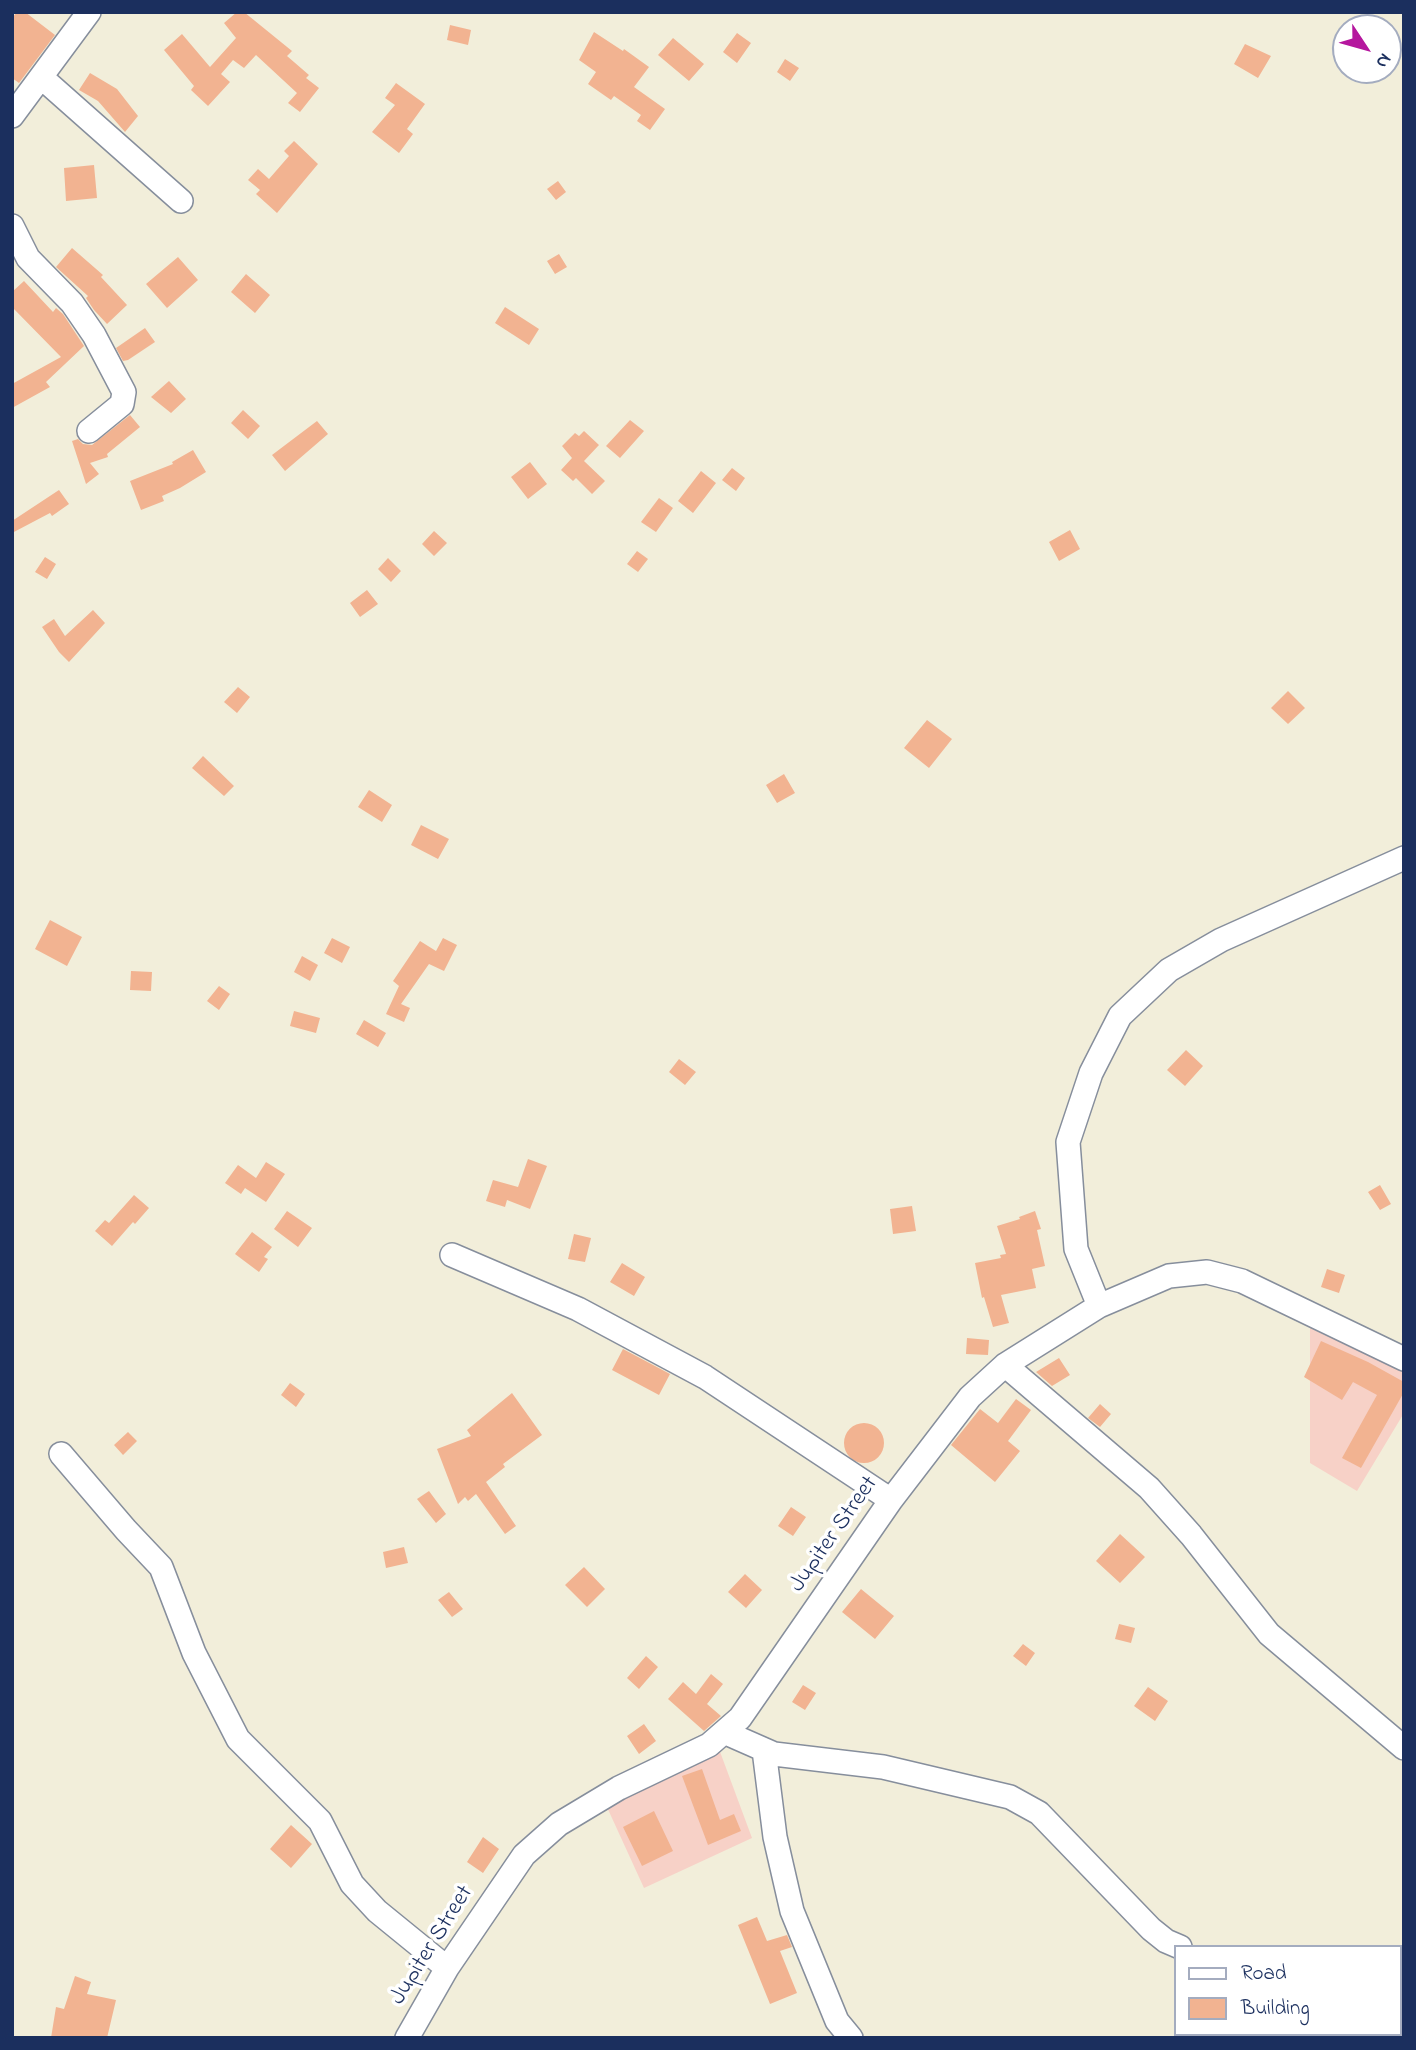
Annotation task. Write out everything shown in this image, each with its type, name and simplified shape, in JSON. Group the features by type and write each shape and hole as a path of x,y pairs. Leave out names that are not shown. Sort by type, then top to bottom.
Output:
{"street":[{"path":"12,116 89,12"},
{"path":"41,77 181,201"},
{"path":"12,226 29,258 72,303 94,335 124,392 122,404 89,431"},
{"path":"1099,1306 1076,1249 1068,1142 1091,1073 1121,1016 1169,970 1221,940 1404,858"},
{"path":"452,1255 578,1309 705,1377 891,1500"},
{"name":"Jupiter Street","path":"407,2038 447,1968 524,1855 559,1824 619,1788 709,1745 740,1718 891,1500 970,1396 1005,1364 1099,1306 1169,1276 1207,1272 1242,1281 1404,1359"},
{"path":"1005,1364 1149,1488 1191,1535 1269,1634 1404,1748"},
{"path":"61,1454 161,1567 194,1653 238,1739 320,1821 352,1884 377,1911 447,1968"},
{"path":"724,1732 764,1751 883,1767 1010,1797 1039,1813 1151,1929 1175,1945"},
{"path":"764,1751 775,1837 792,1911 837,2021 851,2038"}],"shaded area":[{"path":"1310,1328 1404,1372 1404,1413 1357,1491 1310,1463"},
{"path":"719,1749 752,1838 644,1888 606,1805"}],"building":[{"path":"17,12 25,12 55,35 19,83 12,78 12,18"},
{"path":"237,12 244,12 292,51 287,56 309,75 306,78 319,88 300,112 288,103 297,93 256,55 244,68 233,60 221,74 230,82 208,106 191,90 194,86 164,50 182,34 210,67 236,38 224,23"},
{"path":"450,25 471,30 468,45 447,40"},
{"path":"594,32 649,67 634,87 665,109 650,130 637,121 641,115 614,96 611,100 588,84 596,72 579,60"},
{"path":"737,33 751,43 737,63 723,52"},
{"path":"673,38 704,64 689,81 658,55"},
{"path":"1245,44 1271,56 1258,78 1234,64"},
{"path":"785,59 799,68 790,81 777,72"},
{"path":"90,73 117,89 138,116 125,132 98,101 79,90"},
{"path":"396,83 425,104 407,129 413,134 399,153 372,132 395,105 385,98"},
{"path":"294,141 318,164 277,213 256,194 260,190 248,180 258,169 269,179 289,156 284,151"},
{"path":"94,165 97,198 66,201 64,168"},
{"path":"558,181 566,192 556,200 547,189"},
{"path":"72,248 103,275 101,277 127,305 107,324 94,310 86,298 88,296 56,267"},
{"path":"559,254 567,267 555,274 547,261"},
{"path":"178,257 198,280 167,308 146,284"},
{"path":"246,274 270,295 255,313 231,292"},
{"path":"24,281 53,312 56,308 63,314 84,346 46,382 50,387 12,408 12,384 61,357 12,307 12,292"},
{"path":"505,307 539,329 529,345 495,323"},
{"path":"145,328 155,342 123,361 116,348"},
{"path":"169,381 186,399 171,413 151,397"},
{"path":"243,410 260,426 248,439 231,423"},
{"path":"130,415 140,427 107,454 108,457 90,463 99,474 86,484 72,441 78,439 83,444 92,445"},
{"path":"630,420 644,431 620,458 606,446"},
{"path":"317,421 328,434 285,471 272,455"},
{"path":"584,431 599,445 584,461 605,481 592,494 576,478 573,481 561,470 572,458 562,446 575,433 579,436"},
{"path":"193,450 206,472 162,496 164,501 141,510 130,481 173,464 172,462"},
{"path":"530,462 547,484 528,499 511,477"},
{"path":"732,468 745,478 736,491 722,480"},
{"path":"701,471 716,483 693,513 678,501"},
{"path":"59,490 69,504 52,516 50,513 12,533 12,521"},
{"path":"659,498 673,508 656,532 641,522"},
{"path":"1070,530 1080,549 1059,561 1049,542"},
{"path":"434,531 447,543 434,556 422,544"},
{"path":"637,551 648,559 638,572 627,564"},
{"path":"45,557 56,564 47,579 35,572"},
{"path":"388,558 401,571 391,582 378,569"},
{"path":"367,590 378,604 360,617 350,603"},
{"path":"93,610 105,623 69,662 42,627 54,619 65,636"},
{"path":"238,687 250,697 237,713 224,702"},
{"path":"1288,691 1305,708 1288,724 1271,708"},
{"path":"927,720 952,739 929,768 904,748"},
{"path":"203,756 234,786 224,796 192,768"},
{"path":"784,774 795,793 777,803 766,785"},
{"path":"369,790 392,805 382,822 358,807"},
{"path":"421,825 449,839 438,859 411,845"},
{"path":"50,920 82,937 67,966 35,949"},
{"path":"332,938 350,947 342,963 324,953"},
{"path":"443,938 457,945 444,971 429,964 401,1004 410,1008 404,1022 386,1014 399,986 393,981 420,941 436,951"},
{"path":"302,956 318,965 310,981 294,972"},
{"path":"131,971 152,972 151,991 130,990"},
{"path":"219,986 230,994 219,1010 207,1001"},
{"path":"294,1011 320,1018 316,1033 290,1026"},
{"path":"364,1020 386,1033 378,1047 356,1034"},
{"path":"1186,1050 1203,1066 1185,1086 1167,1070"},
{"path":"679,1059 696,1072 685,1085 669,1072"},
{"path":"528,1159 547,1166 530,1209 507,1200 505,1207 486,1201 493,1180 518,1187"},
{"path":"266,1162 285,1174 266,1202 245,1188 241,1194 225,1183 238,1165 256,1178"},
{"path":"1380,1185 1391,1204 1380,1210 1368,1192"},
{"path":"134,1195 149,1208 112,1246 95,1231 105,1220 109,1223"},
{"path":"912,1206 916,1231 893,1234 890,1209"},
{"path":"287,1211 312,1228 298,1247 274,1229"},
{"path":"1035,1211 1041,1229 1037,1230 1045,1266 1032,1269 1036,1288 1001,1295 1009,1323 993,1327 984,1297 982,1298 975,1263 1001,1258 1000,1255 1006,1254 997,1226"},
{"path":"252,1232 272,1247 264,1257 268,1259 259,1272 235,1254"},
{"path":"574,1234 591,1238 585,1262 568,1259"},
{"path":"622,1263 645,1277 634,1296 610,1282"},
{"path":"1327,1269 1345,1275 1339,1293 1321,1287"},
{"path":"967,1338 989,1340 988,1355 966,1354"},
{"path":"1321,1341 1404,1382 1404,1392 1361,1468 1342,1458 1377,1395 1353,1382 1342,1400 1304,1377"},
{"path":"623,1349 670,1374 659,1395 612,1370"},
{"path":"1059,1358 1070,1375 1052,1386 1036,1372"},
{"path":"290,1383 305,1394 296,1407 281,1395"},
{"path":"512,1393 542,1435 503,1464 505,1467 486,1482 516,1526 505,1534 476,1494 468,1501 465,1497 458,1504 437,1449 471,1436 467,1430"},
{"path":"1016,1399 1031,1410 1008,1441 1020,1451 995,1482 951,1445 980,1409 998,1423"},
{"path":"1100,1404 1111,1414 1100,1427 1088,1418"},
{"path":"864,1423 878,1429 884,1443 878,1457 864,1463 850,1457 844,1443 850,1429"},
{"path":"128,1432 137,1441 123,1455 114,1445"},
{"path":"429,1491 446,1514 436,1523 417,1499"},
{"path":"791,1507 806,1517 793,1536 778,1526"},
{"path":"1120,1534 1145,1557 1120,1583 1096,1561"},
{"path":"404,1547 408,1563 386,1568 383,1552"},
{"path":"584,1567 605,1589 587,1607 565,1585"},
{"path":"745,1574 762,1590 746,1608 728,1592"},
{"path":"861,1589 894,1616 875,1639 842,1612"},
{"path":"449,1592 463,1609 452,1617 438,1600"},
{"path":"1119,1624 1135,1628 1131,1643 1115,1639"},
{"path":"1023,1644 1035,1653 1026,1666 1013,1656"},
{"path":"646,1656 658,1667 639,1689 627,1678"},
{"path":"711,1674 723,1684 707,1704 721,1716 704,1731 668,1699 683,1682 696,1694"},
{"path":"803,1685 816,1693 805,1710 792,1702"},
{"path":"1148,1687 1168,1701 1155,1721 1134,1706"},
{"path":"644,1724 656,1741 639,1754 627,1736"},
{"path":"702,1769 720,1820 734,1814 741,1831 708,1845 682,1776"},
{"path":"654,1811 673,1851 642,1866 623,1827"},
{"path":"291,1825 312,1844 291,1868 270,1849"},
{"path":"483,1837 499,1849 483,1873 467,1862"},
{"path":"757,1917 767,1941 787,1935 792,1947 780,1951 797,1993 770,2004 738,1925"},
{"path":"75,1976 91,1982 87,1994 116,2000 107,2038 51,2038 56,2007 64,2009"}]}
